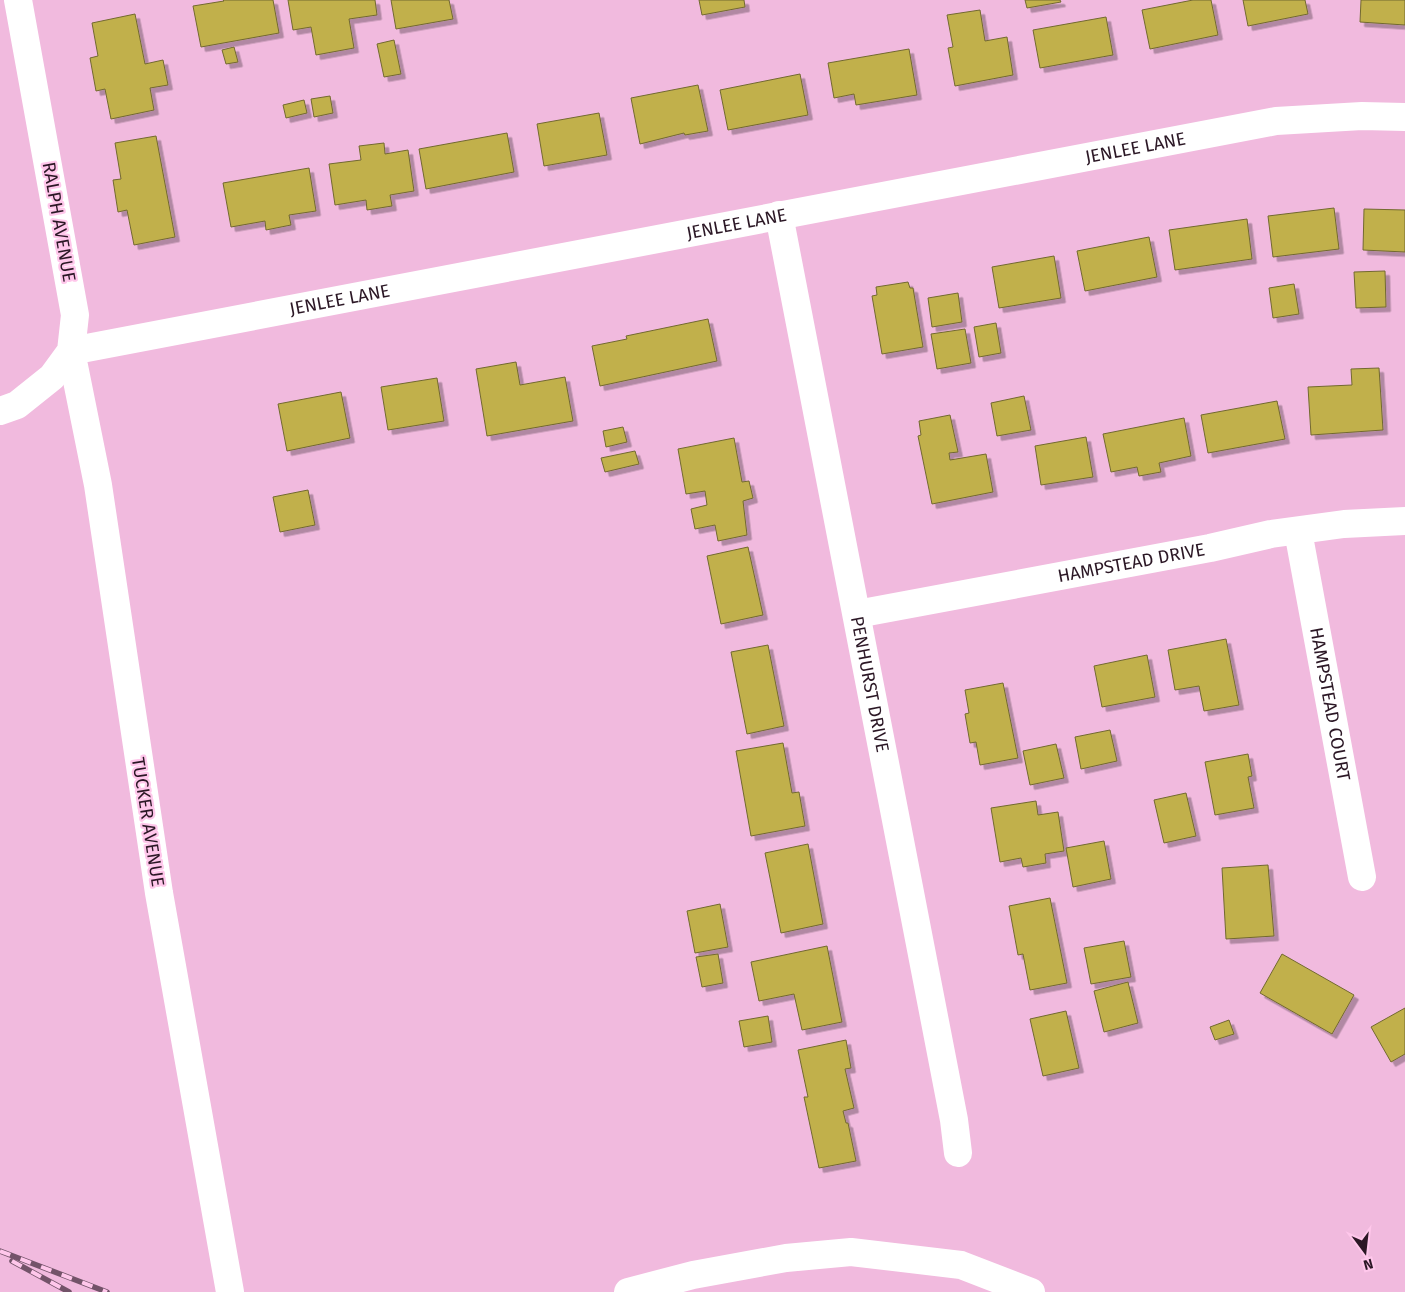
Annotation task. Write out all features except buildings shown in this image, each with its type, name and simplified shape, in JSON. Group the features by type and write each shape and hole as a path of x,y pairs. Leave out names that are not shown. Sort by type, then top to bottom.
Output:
{"street":[{"name":"RALPH AVENUE","path":"18,0 71,287 75,315 71,352"},
{"name":"JENLEE LANE","path":"71,352 1276,121 1362,116 1405,117"},
{"name":"PENHURST DRIVE","path":"779,215 954,1120 958,1153"},
{"path":"0,411 17,405 52,377 71,352"},
{"name":"TUCKER AVENUE","path":"71,352 98,485 159,893 230,1292"},
{"name":"HAMPSTEAD DRIVE","path":"857,614 1210,548 1271,534 1344,524 1405,521"},
{"name":"HAMPSTEAD COURT","path":"1298,531 1362,877"},
{"path":"628,1292 693,1275 786,1258 850,1252 961,1265 1031,1292"}],"railway":[{"path":"0,1251 107,1292"},
{"path":"12,1261 69,1292"}]}
